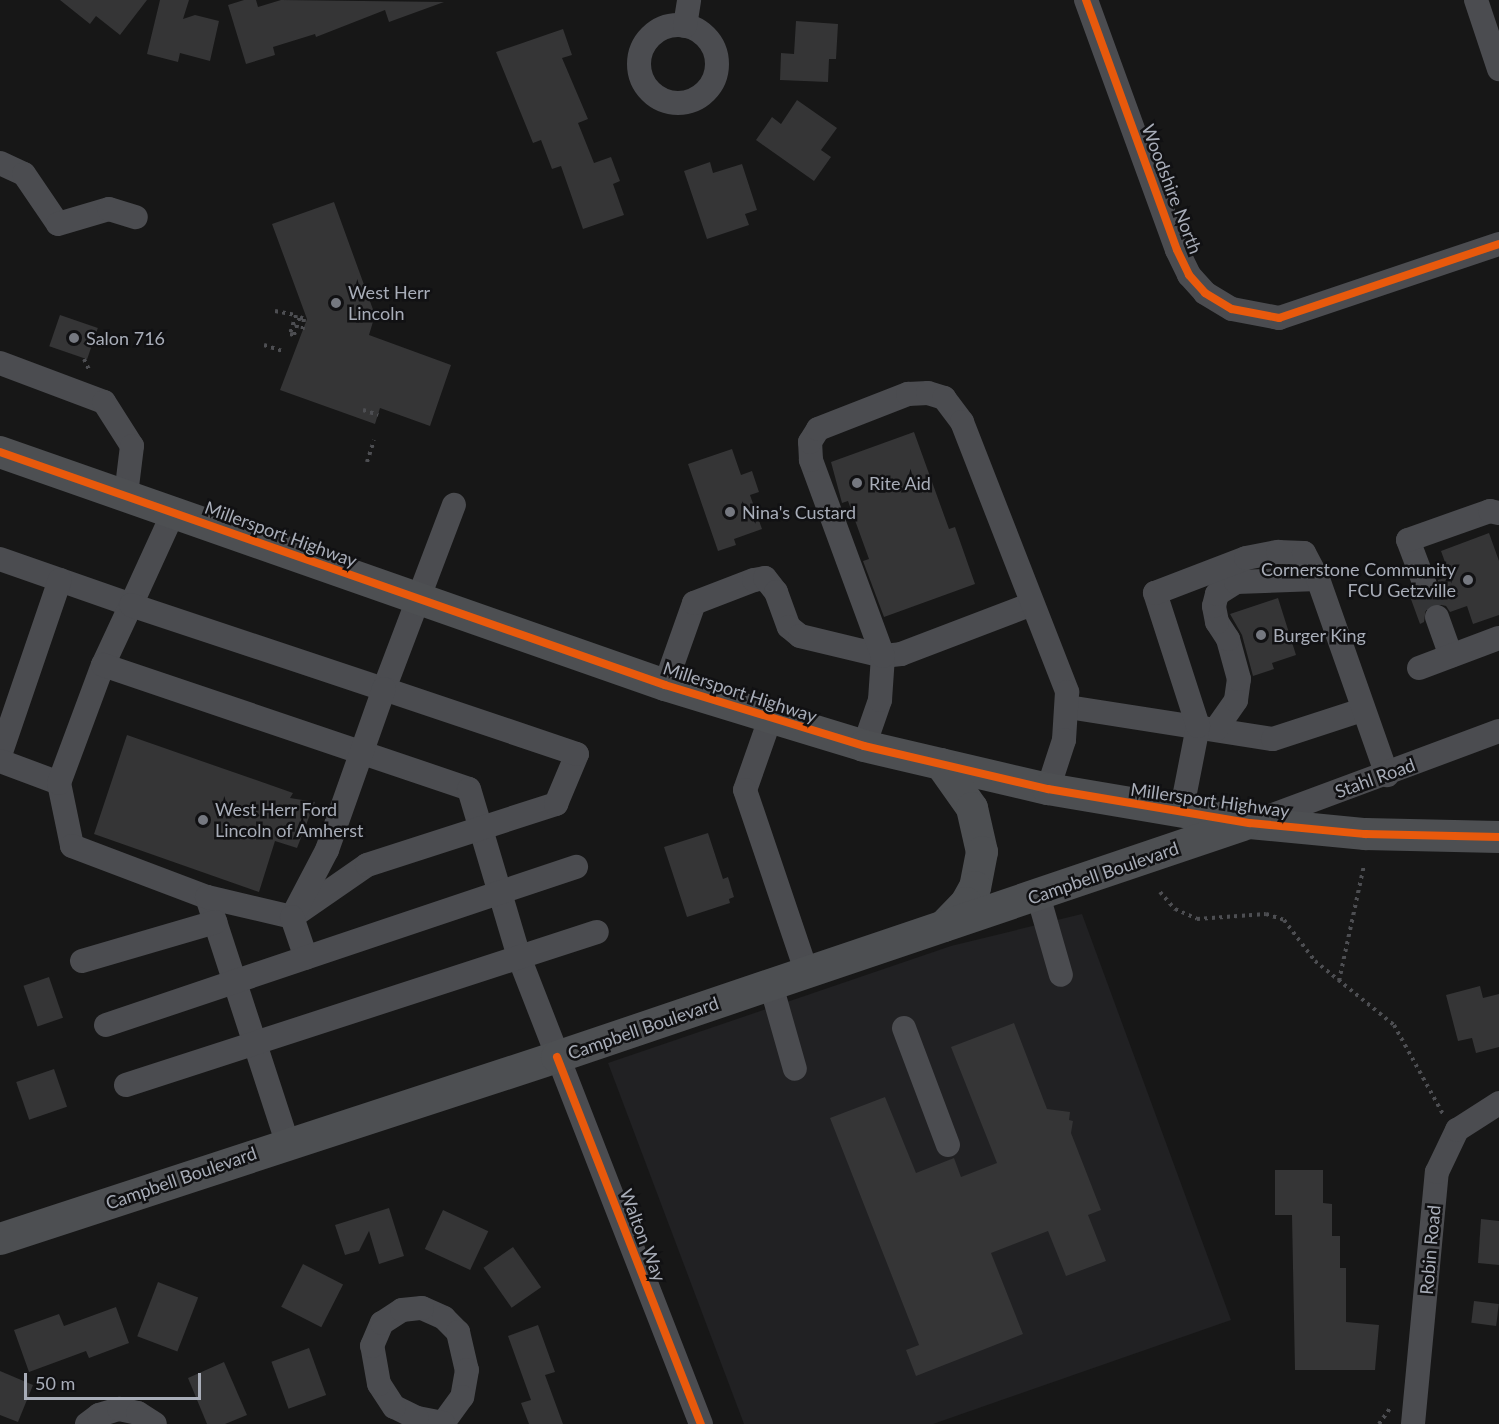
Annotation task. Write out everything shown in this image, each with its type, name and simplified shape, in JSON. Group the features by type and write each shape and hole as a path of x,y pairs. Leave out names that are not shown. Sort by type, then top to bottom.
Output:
{"main road":[{"name":"Millersport Highway","path":"0,452 174,511 419,601 770,719 864,746 1048,789 1250,823 1365,834 1499,837"},
{"path":"941,764 972,808 982,852 975,887 966,903 944,926"},
{"name":"Campbell Boulevard","path":"0,1239 287,1142 558,1057 1250,823"}],"street":[{"path":"685,26 689,0"},
{"name":"Woodshire North","path":"1086,0 1177,250 1189,275 1205,293 1232,309 1279,318 1499,244"},
{"path":"1476,0 1499,69"},
{"path":"0,162 24,174 58,224 109,209 136,217"},
{"path":"0,362 105,402 132,446 126,495"},
{"path":"864,746 880,700 883,656 811,460 810,442 818,429 908,394 928,393 944,398 962,422 1067,692 1068,707 1064,740 1048,789"},
{"path":"306,958 292,917 327,850 454,505"},
{"path":"0,559 130,605 577,754 556,804 367,865 292,917 207,897 72,846 59,783 103,665 130,605 174,511"},
{"path":"1425,585 1408,540 1490,511 1499,513"},
{"path":"1207,728 1155,593 1246,558 1278,552 1304,553 1318,579 1362,710 1388,775"},
{"path":"666,685 694,603 765,578 776,592 789,627 800,636 883,656 901,654 1032,604"},
{"path":"1181,813 1207,728 1236,700 1239,678 1228,639 1217,622 1214,606 1217,594 1236,582 1318,579"},
{"path":"0,755 60,580"},
{"path":"1437,617 1451,656"},
{"path":"1419,668 1499,638"},
{"path":"103,665 363,754"},
{"path":"1068,707 1273,739 1362,710"},
{"path":"770,719 745,790 807,973"},
{"name":"Stahl Road","path":"1250,823 1388,775 1499,731"},
{"name":"Walton Way","path":"363,754 469,789 519,957 701,1424"},
{"path":"0,761 59,783"},
{"path":"106,1025 576,867"},
{"path":"1038,895 1061,975"},
{"path":"207,897 287,1142"},
{"path":"82,962 215,922"},
{"path":"126,1085 597,932"},
{"path":"771,986 795,1069"},
{"path":"904,1028 948,1145"},
{"path":"1457,1130 1499,1103"},
{"name":"Robin Road","path":"1413,1424 1437,1172 1457,1130"},
{"path":"422,1308 444,1318 458,1332 465,1379 462,1397 444,1424 417,1418 394,1407 379,1384 372,1346 382,1323 402,1310 422,1308"},
{"path":"87,1424 99,1415 119,1409 138,1413 154,1424"}],"path":[{"path":"275,311 296,315 290,334 294,335 300,318 304,319 302,333"},
{"path":"264,345 282,351"},
{"path":"363,410 378,415"},
{"path":"366,462 374,440"},
{"path":"1339,981 1364,865"},
{"path":"1160,892 1175,909 1197,919 1266,914 1284,920 1315,962 1394,1025 1435,1103 1457,1130"}],"shaded area":[{"path":"1082,914 1231,1320 933,1424 744,1424 608,1063 951,946"}],"building":[{"path":"60,0 147,0 120,35 96,16 90,24"},
{"path":"160,0 189,0 183,19 195,15 219,21 210,61 180,53 178,62 147,54"},
{"path":"244,0 256,0 258,7 281,0 444,2 389,22 385,10 316,37 315,34 273,47 275,55 246,64 228,5"},
{"path":"796,21 838,24 836,59 829,59 828,82 780,80 781,53 794,54"},
{"path":"563,29 572,55 562,58 588,119 578,123 594,163 611,157 620,181 613,184 624,215 583,229 561,166 552,169 541,140 533,143 496,52"},
{"path":"797,100 837,128 821,150 831,157 814,181 756,140 772,117 781,124"},
{"path":"710,162 713,173 742,164 757,210 745,214 749,225 707,239 684,171"},
{"name":"West Herr Lincoln","path":"334,202 375,315 369,335 451,365 430,426 380,408 375,424 280,390 307,319 272,224"},
{"name":"Salon 716","path":"60,315 98,328 87,359 49,346"},
{"name":"Rite Aid","path":"914,432 949,529 955,527 975,584 884,617 863,561 869,559 848,501 842,503 831,462"},
{"name":"Nina's Custard","path":"732,449 741,475 752,471 759,492 750,495 762,529 734,539 736,545 718,551 688,464"},
{"name":"Cornerstone Community FCU Getzville","path":"1489,533 1499,561 1499,615 1473,624 1467,606 1450,612 1446,606 1433,603 1426,608 1424,622 1420,624 1408,591 1412,590 1423,599 1436,594 1438,580 1450,576 1441,551"},
{"name":"Burger King","path":"1278,598 1296,655 1272,663 1274,669 1253,676 1242,635 1230,614"},
{"name":"West Herr Ford Lincoln of Amherst","path":"127,735 293,793 290,798 315,802 297,848 275,841 259,892 94,834"},
{"path":"708,833 723,879 728,877 734,897 729,899 730,903 687,917 664,847"},
{"path":"49,977 63,1018 37,1026 23,986"},
{"path":"1480,986 1483,998 1499,994 1499,1047 1476,1053 1472,1038 1458,1041 1446,995"},
{"path":"1014,1023 1047,1109 1070,1112 1069,1120 1073,1121 1071,1133 1101,1210 1088,1215 1106,1261 1066,1276 1048,1231 991,1253 1023,1334 916,1376 906,1350 919,1345 830,1118 885,1097 916,1173 954,1158 961,1177 997,1163 951,1047"},
{"path":"54,1069 67,1107 29,1120 16,1082"},
{"path":"1275,1170 1323,1170 1323,1203 1332,1204 1332,1236 1340,1236 1340,1268 1346,1268 1346,1322 1379,1325 1375,1370 1295,1370 1292,1215 1275,1215"},
{"path":"389,1208 404,1256 379,1264 369,1231 359,1251 345,1255 335,1225"},
{"path":"443,1210 488,1231 470,1270 425,1249"},
{"path":"1481,1219 1499,1221 1499,1265 1478,1263"},
{"path":"513,1247 541,1287 512,1308 484,1268"},
{"path":"303,1264 343,1284 321,1327 281,1307"},
{"path":"158,1282 198,1297 177,1352 137,1336"},
{"path":"1474,1301 1499,1304 1496,1326 1471,1323"},
{"path":"116,1307 129,1343 89,1358 86,1351 29,1372 14,1330 59,1314 64,1326"},
{"path":"538,1325 555,1372 545,1375 563,1424 529,1424 521,1403 531,1400 508,1336"},
{"path":"309,1348 326,1395 289,1409 271,1362"},
{"path":"224,1362 247,1415 225,1424 207,1424 188,1378"},
{"path":"0,1371 33,1385 18,1422 0,1415"}],"tunnel":[{"path":"1425,585 1437,617"}],"cycle path":[{"path":"1086,0 1177,250 1189,275 1205,293 1232,309 1279,318 1499,244"},
{"path":"0,452 665,685 864,746 1048,789 1250,823 1365,834 1499,837"},
{"path":"557,1057 701,1424"}],"place":[{"name":"West Herr Lincoln","path":"336,303"},
{"name":"Salon 716","path":"74,338"},
{"name":"Rite Aid","path":"857,483"},
{"name":"Nina's Custard","path":"730,512"},
{"name":"Cornerstone Community FCU Getzville","path":"1468,580"},
{"name":"Burger King","path":"1261,635"},
{"name":"West Herr Ford Lincoln of Amherst","path":"203,820"}]}
